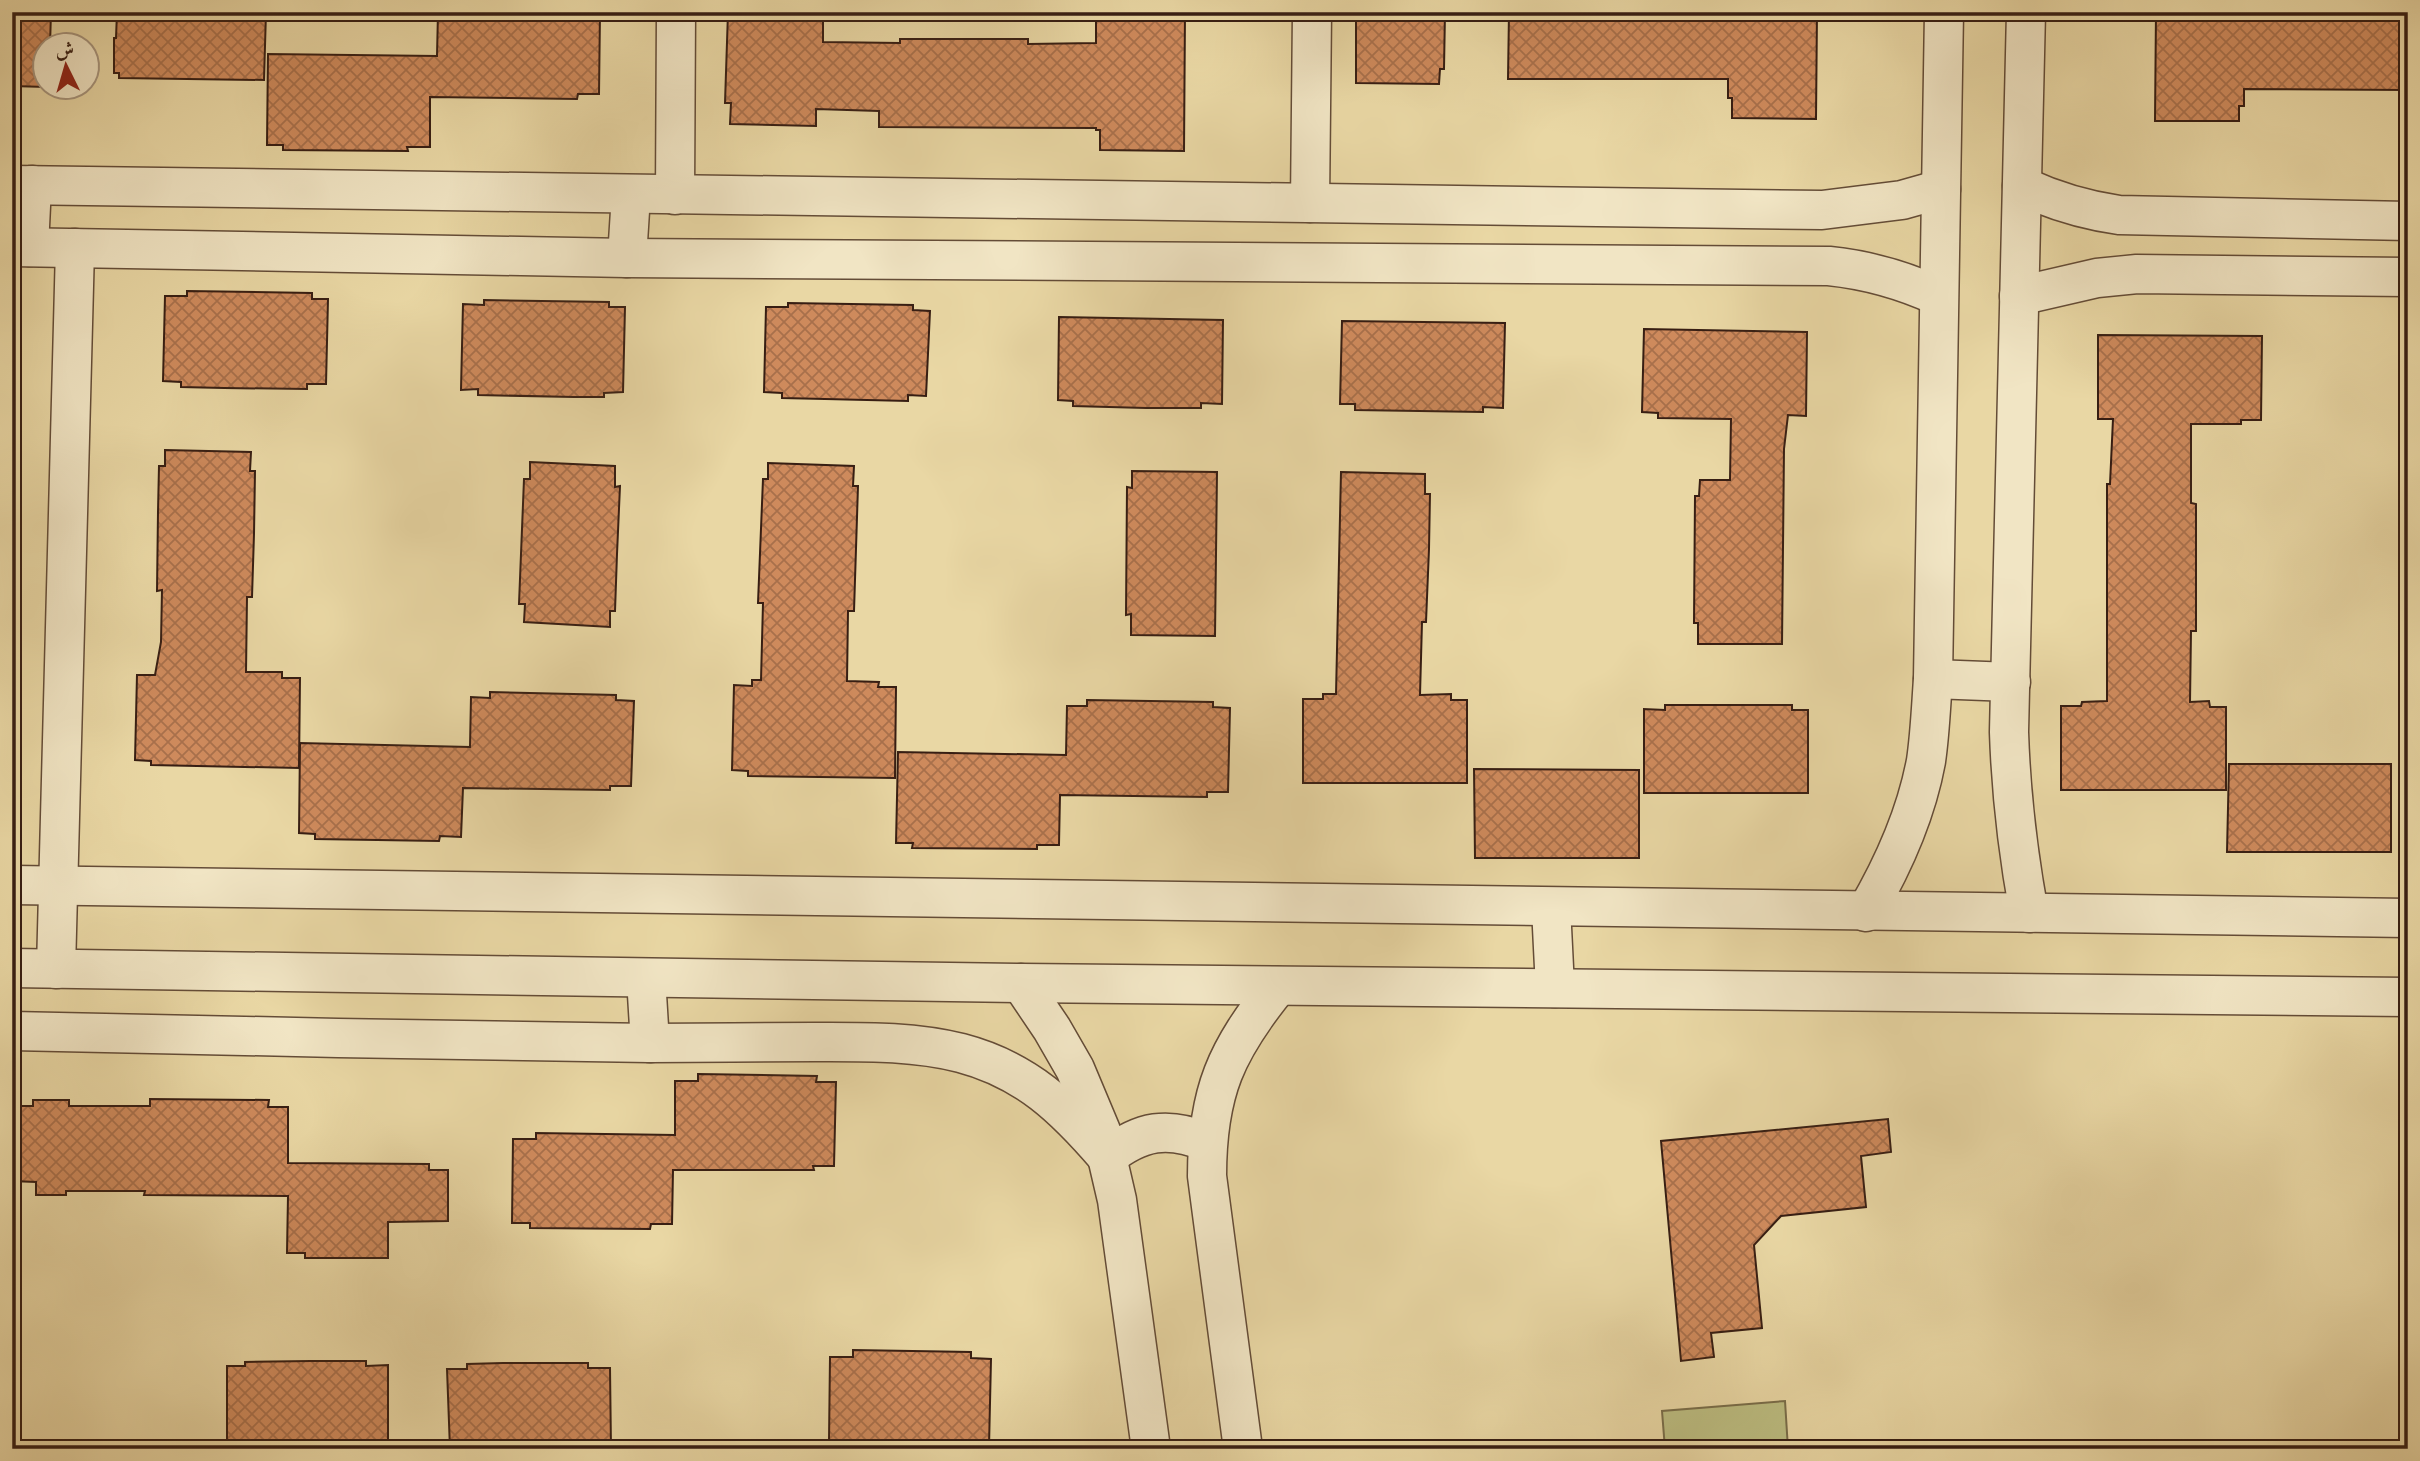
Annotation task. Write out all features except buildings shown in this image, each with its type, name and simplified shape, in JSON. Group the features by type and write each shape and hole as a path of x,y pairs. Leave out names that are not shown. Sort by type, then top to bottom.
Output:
{"street":[{"path":"675,195 676,12"},
{"path":"1310,203 1312,12"},
{"path":"1866,912 1904,839 1926,761 1933,679 1944,12"},
{"path":"2025,12 2009,732 2011,793 2018,854 2029,913"},
{"path":"1938,296 1882,275 1829,266 627,258 21,247 22,185 1822,210 1902,200 1941,189"},
{"path":"2022,186 2052,200 2086,210 2119,215 2408,221"},
{"path":"627,258 631,195"},
{"path":"2318,220 2320,274"},
{"path":"56,969 75,248"},
{"path":"2019,296 2097,278 2137,274 2408,277"},
{"path":"1933,679 2011,682"},
{"path":"12,885 2408,918"},
{"path":"1551,907 1555,988"},
{"path":"12,968 1021,983 2408,998"},
{"path":"646,978 650,1042"},
{"path":"1021,983 1075,1069 1101,1131 1122,1228 1151,1449"},
{"path":"1243,1449 1207,1176 1207,1142 1218,1086 1231,1052 1251,1020 1278,986"},
{"path":"12,1031 650,1042 883,1042 924,1045 999,1066 1048,1095 1072,1116 1107,1157"},
{"path":"1107,1157 1124,1144 1143,1135 1165,1132 1187,1134 1207,1142"}],"green space":[{"path":"1785,1401 1788,1449 1665,1449 1662,1411"}]}
